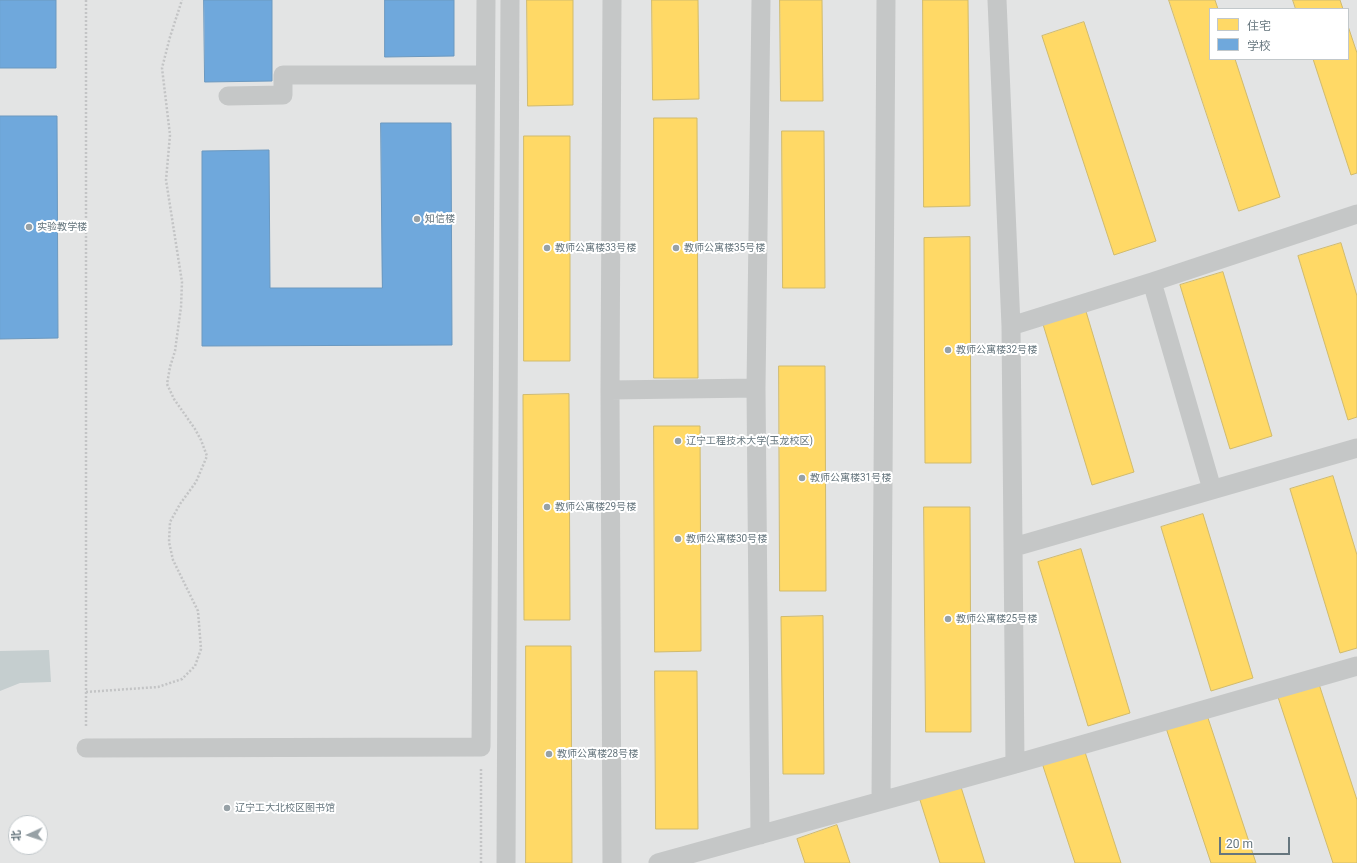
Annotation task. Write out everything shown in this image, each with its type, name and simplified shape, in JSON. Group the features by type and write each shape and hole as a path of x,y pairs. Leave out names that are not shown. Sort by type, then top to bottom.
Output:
{"street":[{"path":"86,748 481,747 486,0"},
{"path":"506,863 510,0"},
{"path":"612,0 610,390 612,863"},
{"path":"760,835 756,388 761,0"},
{"path":"881,801 886,0"},
{"path":"997,0 1011,326 1014,547 1014,764"},
{"path":"228,96 283,95 283,75 485,75"},
{"path":"1011,326 1152,282 1357,214"},
{"path":"1152,282 1212,489"},
{"path":"610,390 756,388"},
{"path":"1014,547 1357,448"},
{"path":"658,863 1014,764 1357,666"}],"path":[{"path":"86,0 86,748"},
{"path":"86,692 158,687 182,679 195,666 201,649 198,611 173,560 169,542 170,522 180,504 196,482 207,456 195,429 174,399 167,384 175,351 181,307 182,282 166,180 170,135 162,68 182,0"},
{"path":"481,747 481,863"}],"shaded area":[{"name":"辽宁工程技术大学(玉龙校区)","path":"0,0 1357,0 1357,863 0,863"},
{"path":"49,650 51,682 20,683 0,691 0,651"}],"building: 住宅":[{"path":"527,0 573,0 573,105 528,106"},
{"path":"652,0 698,0 699,99 653,100"},
{"path":"780,0 822,0 823,101 781,101"},
{"path":"923,0 968,0 970,206 924,207"},
{"path":"1169,0 1215,0 1218,8 1209,8 1209,60 1235,60 1280,197 1239,211"},
{"path":"1293,0 1340,0 1343,8 1296,8"},
{"path":"1084,22 1156,241 1114,255 1042,36"},
{"path":"1349,29 1357,53 1357,173 1351,175 1313,60 1349,60"},
{"name":"教师公寓楼35号楼","path":"654,118 697,118 698,378 654,378"},
{"path":"782,131 824,131 825,288 783,288"},
{"name":"教师公寓楼33号楼","path":"524,136 570,136 570,361 524,361"},
{"name":"教师公寓楼32号楼","path":"970,237 971,463 925,463 924,238"},
{"path":"1341,243 1357,296 1357,417 1348,420 1298,256"},
{"path":"1223,272 1272,436 1230,449 1180,285"},
{"path":"1085,308 1134,472 1092,485 1042,321"},
{"name":"教师公寓楼31号楼","path":"779,366 825,366 826,591 780,591"},
{"name":"教师公寓楼29号楼","path":"569,394 570,620 524,620 523,395"},
{"name":"教师公寓楼30号楼","path":"654,426 700,426 701,651 655,652"},
{"path":"1333,476 1357,555 1357,648 1340,653 1290,489"},
{"name":"教师公寓楼25号楼","path":"924,507 970,507 971,732 926,732"},
{"path":"1203,514 1253,678 1211,691 1161,527"},
{"path":"1081,549 1130,713 1088,726 1038,562"},
{"path":"823,616 824,774 783,774 781,617"},
{"name":"教师公寓楼28号楼","path":"526,646 571,646 572,863 526,863"},
{"path":"655,671 697,671 698,829 656,829"},
{"path":"1317,678 1357,800 1357,863 1333,863 1276,691"},
{"path":"1206,712 1256,863 1211,863 1165,725"},
{"path":"1084,749 1121,863 1075,863 1042,763"},
{"path":"961,787 985,863 940,863 920,800"},
{"path":"837,825 850,863 805,863 797,839"}],"building: 学校":[{"path":"0,0 56,0 56,68 0,68"},
{"path":"204,0 272,0 272,81 205,82"},
{"path":"385,0 454,0 454,56 385,57"},
{"name":"实验教学楼","path":"0,116 57,116 58,338 0,339"},
{"name":"知信楼","path":"381,123 451,123 452,345 202,346 202,151 269,150 270,288 382,288"}],"place":[{"name":"知信楼","path":"417,219"},
{"name":"实验教学楼","path":"29,227"},
{"name":"教师公寓楼33号楼","path":"547,248"},
{"name":"教师公寓楼35号楼","path":"676,248"},
{"name":"教师公寓楼32号楼","path":"948,350"},
{"name":"辽宁工程技术大学(玉龙校区)","path":"678,441"},
{"name":"教师公寓楼31号楼","path":"802,478"},
{"name":"教师公寓楼29号楼","path":"547,507"},
{"name":"教师公寓楼30号楼","path":"678,539"},
{"name":"教师公寓楼25号楼","path":"948,619"},
{"name":"教师公寓楼28号楼","path":"549,754"},
{"name":"辽宁工大北校区图书馆","path":"227,808"}]}
